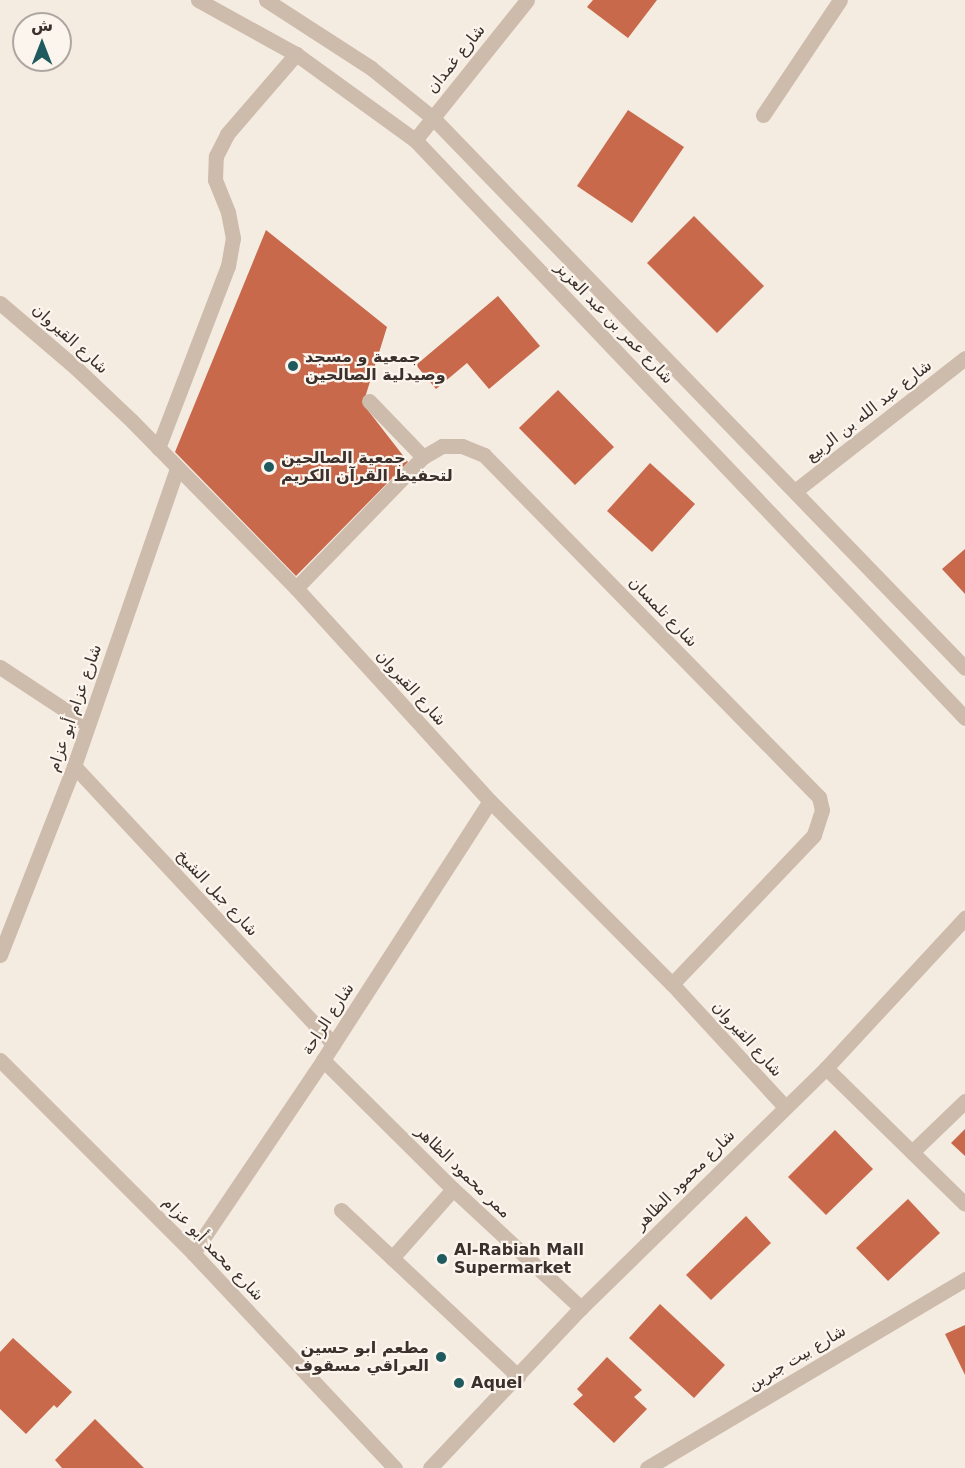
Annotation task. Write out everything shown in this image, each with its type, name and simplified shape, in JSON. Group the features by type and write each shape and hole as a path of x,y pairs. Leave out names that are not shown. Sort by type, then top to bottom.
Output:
{"street":[{"name":"شارع عمر بن عبد العزيز","path":"198,0 296,54 415,140 965,718"},
{"name":"شارع عمر بن عبد العزيز","path":"266,0 371,68 433,118 965,668"},
{"name":"شارع غمدان","path":"415,140 526,0"},
{"path":"763,115 840,0"},
{"path":"158,448 228,266 233,238 228,212 215,180 216,156 233,126 296,54"},
{"name":"شارع القيروان","path":"0,303 76,368 296,588 490,801 672,984 785,1107"},
{"name":"شارع عبد الله بن الربيع","path":"795,491 965,358"},
{"path":"369,401 423,457"},
{"name":"شارع تلمسان","path":"296,588 423,457 442,446 462,446 484,455 819,797 822,810 814,835 672,984"},
{"name":"شارع عزام أبو عزام","path":"0,955 74,766 177,470"},
{"path":"0,667 88,725"},
{"name":"شارع جبل الشيخ","path":"74,766 333,1044"},
{"name":"شارع الراحة","path":"193,1254 323,1060 490,801"},
{"name":"شارع محمود الظاهر","path":"430,1468 581,1308 826,1068 965,918"},
{"name":"شارع محمد أبو عزام","path":"0,1060 193,1254 395,1468"},
{"name":"ممر محمود الظاهر","path":"323,1060 453,1189 581,1308"},
{"path":"826,1068 965,1204"},
{"path":"912,1152 965,1101"},
{"path":"392,1258 453,1189"},
{"path":"341,1210 518,1376"},
{"name":"شارع بيت جبرين","path":"647,1468 965,1279"}],"building":[{"path":"593,0 657,0 628,38 587,7"},
{"path":"628,110 684,147 632,223 577,186"},
{"path":"694,216 764,286 717,333 647,263"},
{"name":"جمعية و مسجد وصيدلية الصالحين","path":"266,230 387,327 363,404 408,462 296,576 175,452"},
{"path":"498,296 540,346 489,389 467,363 436,389 416,365"},
{"path":"558,390 614,447 575,485 519,428"},
{"path":"650,463 695,504 652,552 607,511"},
{"path":"965,549 965,594 942,569"},
{"path":"965,1129 965,1156 951,1143"},
{"path":"835,1130 873,1169 826,1215 788,1177"},
{"path":"908,1199 940,1233 888,1281 856,1248"},
{"path":"746,1216 771,1243 711,1300 686,1275"},
{"path":"660,1304 725,1365 694,1398 629,1338"},
{"path":"965,1325 965,1375 945,1334"},
{"path":"13,1338 72,1392 57,1408 54,1405 26,1434 0,1409 0,1352"},
{"path":"607,1357 642,1390 634,1397 647,1409 614,1443 573,1404 583,1395 577,1389"},
{"path":"95,1419 144,1468 62,1468 55,1460"}],"place":[{"name":"جمعية و مسجد وصيدلية الصالحين","path":"293,366"},
{"name":"جمعية الصالحين لتحفيظ القرآن الكريم","path":"269,467"},
{"name":"Al-Rabiah Mall Supermarket","path":"442,1259"},
{"name":"مطعم ابو حسين العراقي مسقوف","path":"441,1357"},
{"name":"Aquel","path":"459,1383"}]}
